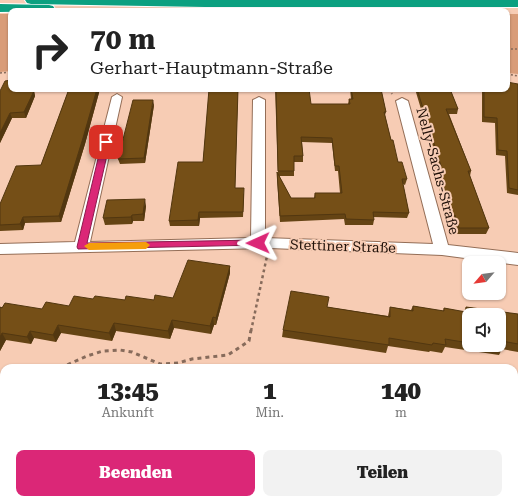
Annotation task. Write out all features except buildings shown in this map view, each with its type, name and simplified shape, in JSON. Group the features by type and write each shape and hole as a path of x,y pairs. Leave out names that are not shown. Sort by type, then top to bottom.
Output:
{"highway":[{"path":"32,0 205,4 518,3"}],"street":[{"path":"81,247 117,97"},
{"path":"259,100 264,243"},
{"name":"Nelly-Sachs-Straße","path":"402,101 442,250"},
{"name":"Stettiner Straße","path":"0,249 264,243 442,250 518,259"}],"path":[{"path":"69,364 103,351 115,350 132,352 160,364 178,363 192,359 228,355 249,341 264,243"}],"shaded area":[{"path":"0,14 8,14 8,71 0,72"},
{"path":"510,14 518,14 518,74 510,73"}],"slow traffic":[{"path":"89,246 146,245"}],"route":[{"path":"106,142 81,247 258,243"}]}
